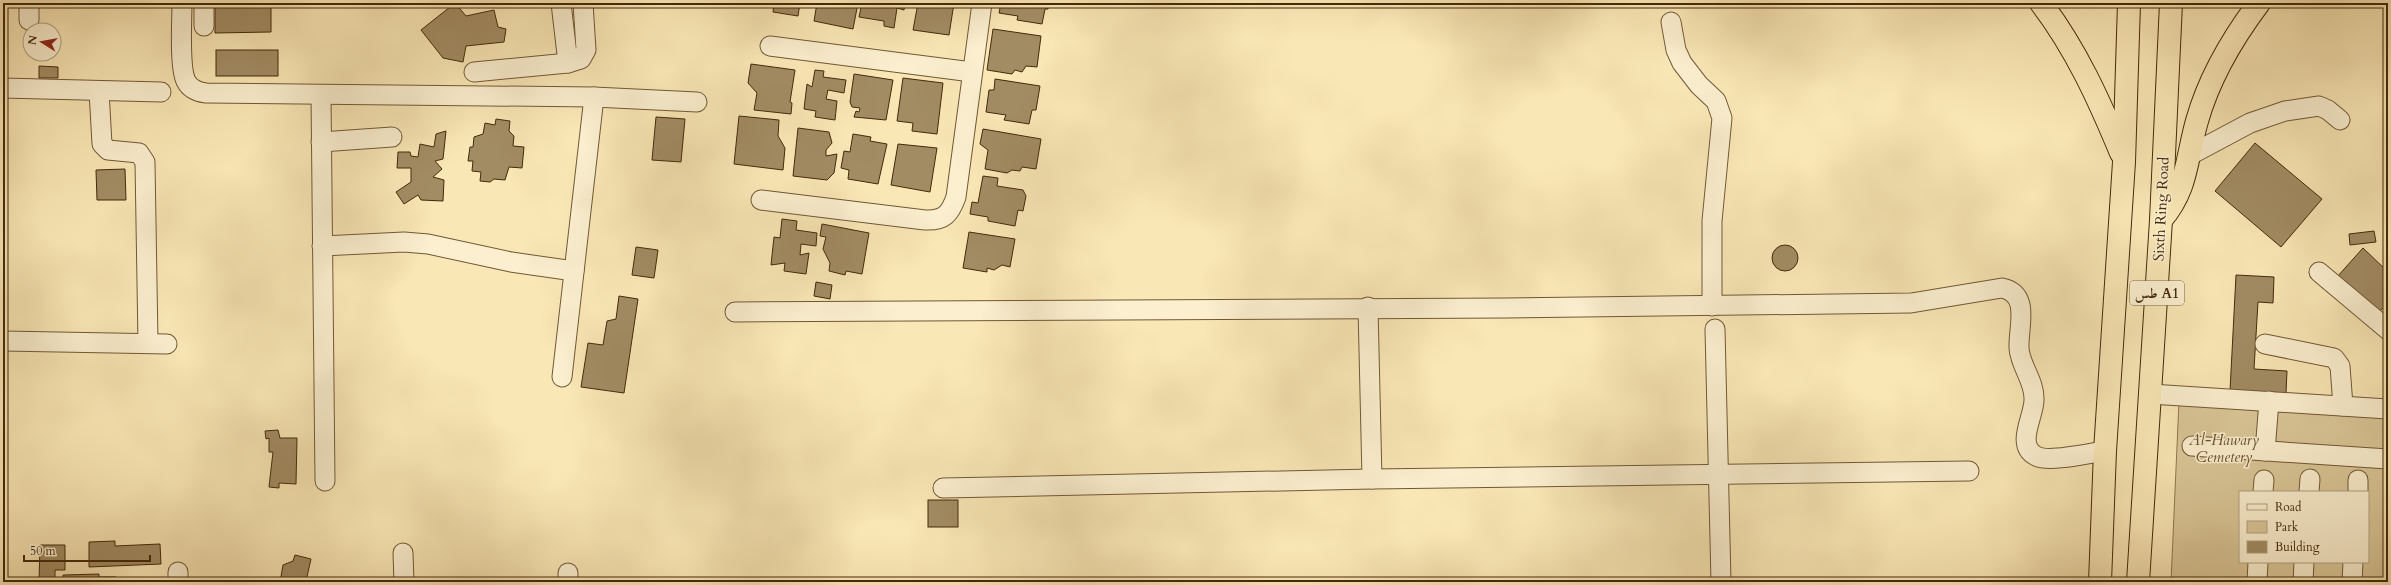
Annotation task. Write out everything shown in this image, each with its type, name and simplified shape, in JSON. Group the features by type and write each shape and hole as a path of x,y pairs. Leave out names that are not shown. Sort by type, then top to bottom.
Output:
{"highway":[{"path":"2041,3 2080,61 2095,91 2124,162"},
{"name":"طس A1","path":"2100,582 2105,451 2124,162 2129,3"},
{"name":"Sixth Ring Road","path":"2138,582 2161,220 2171,3"},
{"path":"2161,220 2179,194 2190,155 2197,122 2216,71 2229,46 2259,3"}],"street":[{"path":"182,3 183,69 185,80 197,91 320,95 594,97 697,102"},
{"path":"204,3 204,26"},
{"path":"561,3 568,62"},
{"path":"474,72 568,62 581,59 586,50 583,3"},
{"path":"762,200 935,221 945,217 952,209 956,197 982,3"},
{"path":"1671,22 1676,50 1682,63 1699,85 1716,101 1722,118 1712,221 1712,306"},
{"path":"770,46 972,72"},
{"path":"3,88 161,92"},
{"path":"99,91 102,144 108,150 140,153 145,162 148,343"},
{"path":"320,95 325,481"},
{"path":"562,376 594,97"},
{"path":"2190,155 2250,123 2285,111 2319,106 2328,110 2340,120"},
{"path":"321,142 392,137"},
{"path":"322,246 404,242 428,244 511,262 574,271"},
{"path":"2319,272 2388,330"},
{"path":"735,312 1712,306 1911,303 1951,298 1997,288 2008,289 2019,300 2021,328 2019,349 2029,375 2034,399 2031,420 2026,436 2028,449 2036,456 2046,458 2105,451"},
{"path":"1368,307 1372,479"},
{"path":"1715,329 1721,582"},
{"path":"3,340 167,344"},
{"path":"2265,344 2334,358 2340,366 2343,406"},
{"path":"2150,394 2388,409"},
{"path":"2265,451 2269,401"},
{"path":"2192,446 2388,459"},
{"path":"943,488 1372,479 1969,471"},
{"path":"404,553 404,582"},
{"path":"2257,582 2258,563"},
{"path":"2303,582 2304,563"},
{"path":"2352,582 2353,563"}],"green space":[{"name":"Al-Hawary Cemetery","path":"2179,401 2388,407 2388,582 2171,582"}],"building":[{"path":"215,3 271,3 271,32 215,33"},
{"path":"455,3 466,16 494,10 498,27 506,29 504,42 466,46 463,62 443,58 421,30"},
{"path":"774,3 800,3 798,16 773,12"},
{"path":"817,3 858,3 853,29 814,21"},
{"path":"862,3 905,3 904,10 897,8 894,28 884,26 884,21 859,17"},
{"path":"918,3 954,3 949,35 913,30"},
{"path":"1001,3 1049,3 1048,9 1045,9 1042,24 1017,20 1018,16 999,13"},
{"path":"993,29 1041,36 1037,67 1026,66 1022,72 1015,70 1012,74 987,70"},
{"path":"216,50 278,50 278,76 216,76"},
{"path":"751,64 795,70 790,102 792,103 791,114 754,110 757,93 748,83"},
{"path":"39,66 58,67 58,78 39,78"},
{"path":"815,70 824,71 823,77 846,80 844,93 828,90 826,99 837,101 835,120 815,117 816,111 804,109 807,84 812,87"},
{"path":"854,74 893,80 886,120 854,117 856,111 859,112 860,108 852,107 850,102"},
{"path":"903,78 943,83 937,134 912,131 913,123 897,121"},
{"path":"995,79 1040,86 1036,110 1032,110 1029,124 1004,120 1006,115 986,112 989,90 994,90"},
{"path":"739,116 779,120 778,136 785,148 783,170 734,164"},
{"path":"656,117 685,119 681,162 652,160"},
{"path":"496,119 510,121 509,131 514,136 513,146 524,147 522,168 509,167 505,180 494,179 490,182 480,181 481,172 472,171 473,161 468,161 470,147 473,147 474,137 483,134 485,123 495,125"},
{"path":"798,128 829,132 832,143 826,150 826,156 837,154 834,173 827,180 793,176"},
{"path":"983,129 1041,139 1036,169 1022,167 1020,171 1012,170 1007,173 985,169 988,150 980,144"},
{"path":"446,131 443,159 435,161 442,169 433,177 444,180 443,201 421,200 418,195 404,204 396,192 411,182 411,168 397,168 398,152 410,152 411,156 418,157 420,144 434,147 436,134"},
{"path":"853,134 871,137 870,141 887,144 878,184 848,179 849,170 841,168 844,151 850,152"},
{"path":"2255,143 2322,199 2281,247 2215,191"},
{"path":"898,144 937,148 930,192 891,185"},
{"path":"125,169 126,200 97,200 96,170"},
{"path":"983,176 998,178 997,186 1023,190 1026,196 1023,211 1018,210 1015,226 988,221 988,217 970,214 972,202 978,203"},
{"path":"782,219 797,221 796,230 817,233 816,246 801,244 800,255 809,253 806,274 784,271 785,263 771,265 774,237 780,238"},
{"path":"822,224 869,233 862,274 846,271 845,275 829,271 830,263 823,249 826,237 820,236"},
{"path":"2374,231 2376,242 2350,245 2349,234"},
{"path":"969,232 1015,239 1010,267 1002,265 994,270 987,268 987,272 963,268"},
{"path":"1785,245 1794,249 1798,258 1794,267 1785,271 1776,267 1772,258 1776,249"},
{"path":"636,247 658,250 654,278 632,275"},
{"path":"2363,248 2388,272 2388,303 2377,314 2337,277"},
{"path":"2236,275 2274,277 2273,303 2258,302 2254,369 2287,371 2286,393 2230,391"},
{"path":"816,282 832,285 830,299 814,296"},
{"path":"619,296 638,299 624,393 581,387 588,343 603,345 607,321 616,319"},
{"path":"278,430 280,438 297,438 296,484 279,483 279,488 269,487 273,452 269,452 269,438 266,439 265,431"},
{"path":"928,500 958,500 958,527 928,527"},
{"path":"115,541 115,546 160,544 161,564 89,567 89,542"},
{"path":"40,545 65,545 65,570 55,570 55,582 39,582"},
{"path":"295,555 311,559 306,581 311,582 280,582 283,565 293,561"},
{"path":"99,574 99,577 116,577 116,582 63,582 63,575"}]}
